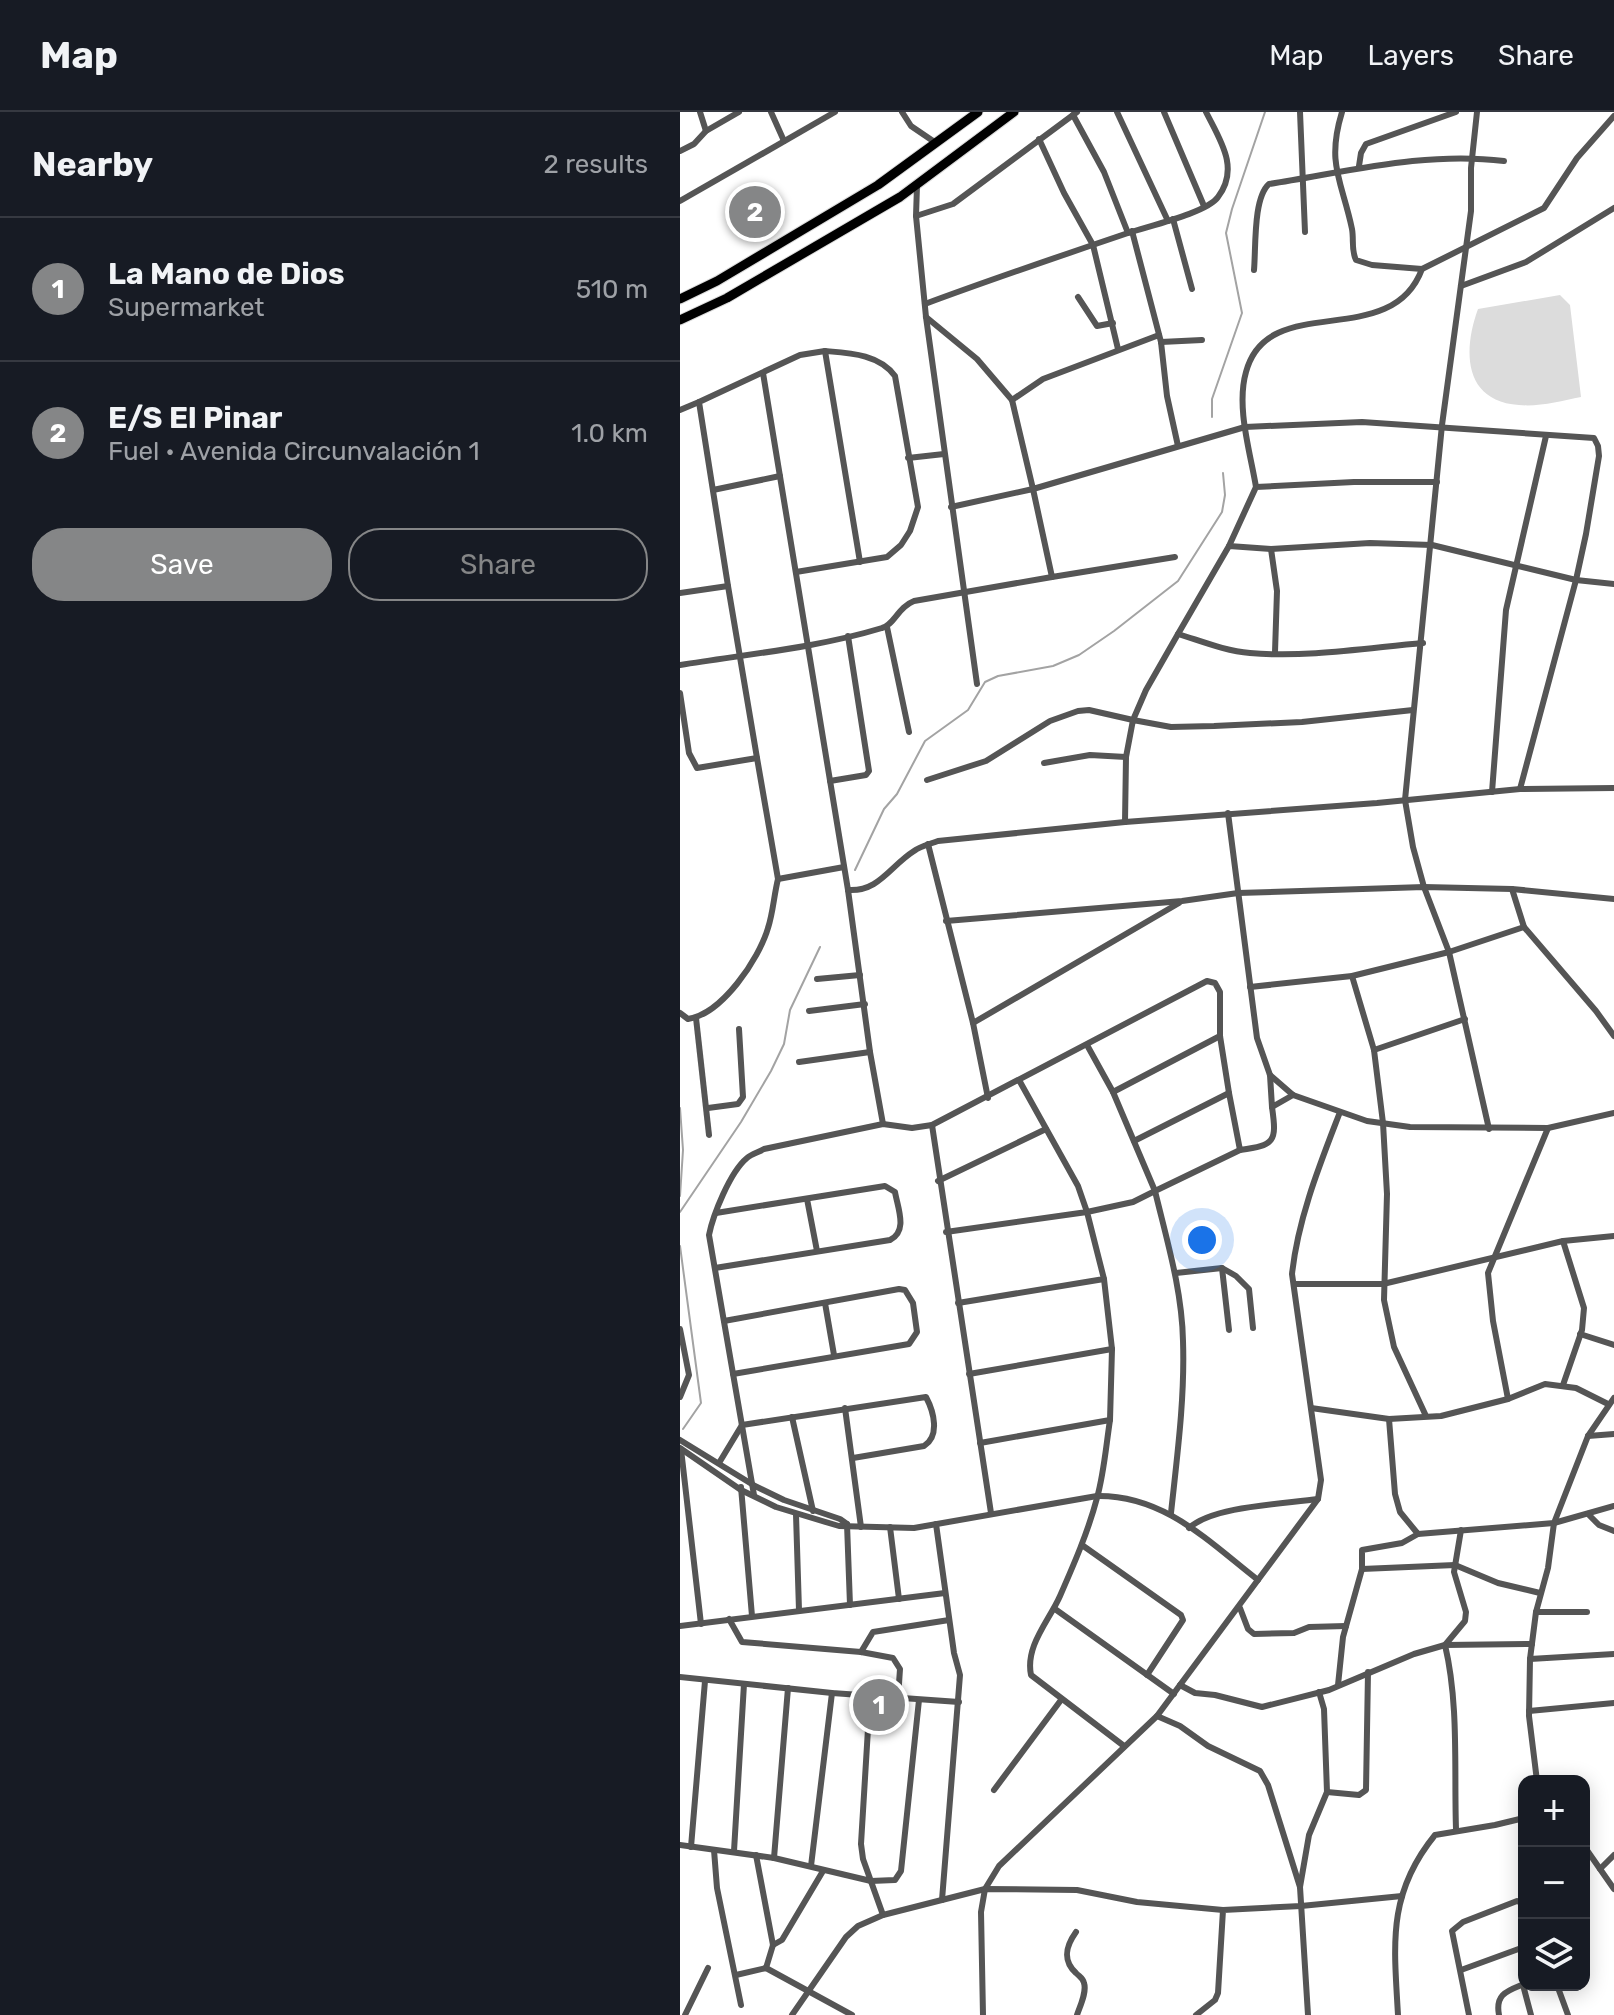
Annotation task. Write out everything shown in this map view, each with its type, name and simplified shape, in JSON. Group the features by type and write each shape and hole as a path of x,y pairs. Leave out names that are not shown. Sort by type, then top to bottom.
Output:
{"main road":[{"path":"680,299 717,281 878,185 978,112"},
{"path":"680,320 741,290 917,186 1014,112"}],"street":[{"path":"700,112 706,131"},
{"path":"680,151 739,112"},
{"path":"771,112 784,141"},
{"path":"680,201 835,112"},
{"path":"902,112 911,126 936,143"},
{"path":"1117,112 1171,220 1192,289"},
{"path":"1164,112 1204,206"},
{"path":"925,304 1171,220 1217,200 1229,170 1228,157 1206,112"},
{"path":"1300,112 1305,232"},
{"path":"1342,112 1334,139 1336,172 1350,220 1356,260 1372,265 1422,269 1544,208 1577,158 1614,116"},
{"path":"1359,166 1366,144 1456,112"},
{"path":"1477,112 1471,211 1442,425 1423,643 1405,800 1424,887 1449,952 1489,1129"},
{"path":"916,216 953,204 1075,114 1130,232 1160,339 1167,396 1178,446"},
{"path":"1039,139 1093,245 1118,349"},
{"path":"1254,270 1259,203 1263,189 1269,184 1359,166 1472,157 1504,161"},
{"path":"917,186 916,216 926,317 977,684"},
{"path":"1461,286 1526,262 1614,208"},
{"path":"1125,822 1126,757 1133,720 1146,690 1229,546 1256,487 1245,427 1245,373 1253,353 1264,339 1292,328 1382,312 1408,293 1418,281 1422,269"},
{"path":"1078,297 1097,326 1113,323"},
{"path":"926,317 977,359 1012,400 1052,577"},
{"path":"1012,400 1043,379 1118,349 1160,339 1202,340"},
{"path":"825,351 860,562"},
{"path":"680,410 800,355 825,351 858,353 890,369 895,376 918,507 910,531 901,545 887,557 796,572"},
{"path":"763,373 883,1124"},
{"path":"680,1013 684,1018 696,1018 725,997 754,960 768,929 778,879 699,402"},
{"path":"951,507 1033,489 1245,427 1362,422 1442,425 1594,438 1598,446 1586,534 1520,789"},
{"path":"1492,792 1506,610 1546,436"},
{"path":"908,458 944,454"},
{"path":"713,490 780,476"},
{"path":"1256,487 1437,482"},
{"path":"1229,546 1271,549 1370,543 1432,545 1576,580 1614,584"},
{"path":"1271,549 1277,600 1275,652"},
{"path":"680,665 807,647 887,627 904,605 914,601 1175,557"},
{"path":"680,593 728,586"},
{"path":"887,627 909,732"},
{"path":"1178,634 1234,651 1343,651 1423,643"},
{"path":"830,781 866,775 869,771 848,636"},
{"path":"680,693 689,753 697,768 757,758"},
{"path":"927,780 986,761 1050,721 1078,711 1089,710 1171,727 1199,727 1302,722 1413,710"},
{"path":"1044,763 1090,755 1126,757"},
{"path":"848,890 861,891 873,886 913,851 938,841 1520,789 1614,788"},
{"path":"946,1232 1087,1212 1133,1202 1240,1150 1267,1146 1273,1139 1276,1130 1270,1075 1257,1038 1228,813"},
{"path":"928,844 973,1023 988,1098"},
{"path":"778,879 844,867"},
{"path":"946,921 1182,901 1238,893 1424,887 1512,889 1614,899"},
{"path":"1512,889 1524,927 1614,1036"},
{"path":"973,1023 1182,901"},
{"path":"1250,987 1352,976 1449,952 1524,927"},
{"path":"817,979 860,975"},
{"path":"1352,976 1374,1050 1383,1123 1387,1194 1383,1284 1394,1347 1426,1416"},
{"path":"754,1495 755,1486 709,1235 733,1176 747,1157 764,1149 883,1124 894,1128 932,1125 1207,981 1215,983 1220,992 1220,1036 1240,1150"},
{"path":"809,1011 865,1004"},
{"path":"696,1018 709,1135"},
{"path":"1374,1050 1465,1019"},
{"path":"708,1108 738,1104 743,1097 739,1029"},
{"path":"1113,1092 1220,1036"},
{"path":"1087,1045 1113,1092 1155,1191 1176,1273 1183,1370 1171,1513"},
{"path":"799,1062 870,1052"},
{"path":"1270,1075 1293,1095 1340,1112 1410,1127 1548,1128 1614,1113"},
{"path":"1019,1080 1078,1186 1087,1212 1104,1279 1112,1349 1110,1420 1097,1496 1082,1545 1055,1609 1032,1647 1029,1665 1031,1675 1124,1746"},
{"path":"1134,1141 1229,1093"},
{"path":"1272,1107 1293,1095"},
{"path":"983,2015 981,1912 985,1889 999,1866 1157,1716 1318,1499 1321,1480 1294,1284 1294,1253 1318,1169 1340,1112"},
{"path":"932,1125 938,1181 991,1513"},
{"path":"1508,1399 1493,1321 1488,1273 1548,1128"},
{"path":"938,1181 1046,1129"},
{"path":"715,1268 896,1237 901,1229 895,1192 885,1186 716,1213"},
{"path":"807,1199 817,1251"},
{"path":"1294,1284 1383,1284 1563,1241 1614,1236"},
{"path":"1563,1241 1584,1308 1580,1334 1563,1385"},
{"path":"1176,1273 1222,1268 1236,1276 1249,1289 1253,1328"},
{"path":"1222,1268 1229,1330"},
{"path":"958,1303 1104,1279"},
{"path":"724,1321 899,1289 905,1290 913,1303 917,1332 909,1344 733,1374"},
{"path":"825,1303 834,1355"},
{"path":"680,1329 689,1375 680,1397"},
{"path":"1580,1334 1614,1345"},
{"path":"969,1374 1112,1349"},
{"path":"680,1369 689,1375"},
{"path":"1311,1408 1389,1419 1426,1416 1469,1410 1545,1384 1576,1388 1608,1404"},
{"path":"719,1463 742,1425 926,1397 935,1429 930,1443 853,1458"},
{"path":"1536,1775 1529,1711 1530,1659 1554,1523 1588,1436 1614,1398"},
{"path":"845,1408 861,1527"},
{"path":"792,1417 812,1515"},
{"path":"1389,1419 1395,1494 1400,1512 1418,1534"},
{"path":"980,1443 1110,1420"},
{"path":"1588,1436 1614,1434"},
{"path":"681,1446 741,1490 796,1514 812,1515"},
{"path":"681,1446 839,1526 914,1528 1097,1496 1140,1500 1171,1513 1258,1580"},
{"path":"681,1446 701,1624"},
{"path":"741,1479 752,1616"},
{"path":"1189,1528 1200,1518 1318,1499"},
{"path":"1338,1685 1346,1626 1362,1569 1361,1552 1364,1548 1402,1543 1418,1534 1554,1523 1614,1506"},
{"path":"796,1514 799,1610"},
{"path":"1588,1514 1599,1525 1614,1531"},
{"path":"847,1524 850,1605"},
{"path":"936,1524 960,1675 942,1900"},
{"path":"890,1527 899,1599"},
{"path":"1445,1645 1465,1621 1466,1612 1455,1565 1461,1530"},
{"path":"1082,1545 1181,1615 1183,1620 1147,1675"},
{"path":"1362,1569 1455,1565 1498,1583 1540,1593"},
{"path":"680,1626 945,1593"},
{"path":"1240,1608 1248,1629 1254,1634 1294,1633 1309,1627 1346,1626"},
{"path":"1055,1609 1174,1694"},
{"path":"1536,1612 1587,1612"},
{"path":"729,1619 742,1642 861,1652 897,1661 900,1669 898,1698"},
{"path":"861,1652 873,1632 949,1620"},
{"path":"1180,1685 1195,1693 1262,1707 1319,1692 1414,1654 1445,1645 1532,1644"},
{"path":"1445,1645 1454,1737 1456,1829"},
{"path":"1530,1659 1614,1654"},
{"path":"1327,1792 1359,1795 1366,1790 1368,1672"},
{"path":"680,1677 959,1702"},
{"path":"691,1847 705,1681"},
{"path":"734,1851 744,1684"},
{"path":"774,1858 788,1688"},
{"path":"1308,2015 1300,1887 1309,1835 1327,1792 1324,1709 1319,1692"},
{"path":"811,1866 832,1693"},
{"path":"870,1696 861,1844 863,1859 883,1915"},
{"path":"680,1845 774,1858 871,1881 891,1882 898,1878 919,1700"},
{"path":"994,1790 1061,1700"},
{"path":"1529,1711 1614,1703"},
{"path":"1157,1716 1180,1726 1208,1746 1260,1771 1268,1785 1300,1887"},
{"path":"1398,2015 1394,1957 1396,1913 1419,1854 1435,1835 1518,1819"},
{"path":"1585,1847 1614,1889"},
{"path":"714,1850 717,1888 741,2005"},
{"path":"756,1855 773,1945 766,1968"},
{"path":"1600,1869 1614,1855"},
{"path":"773,1945 782,1940 823,1871"},
{"path":"792,2015 846,1937 858,1926 883,1915 985,1889 1077,1890 1137,1902 1223,1910 1402,1896"},
{"path":"1469,2015 1452,1931 1455,1926 1518,1901"},
{"path":"1196,2015 1215,2000 1218,1993 1223,1910"},
{"path":"1076,1932 1067,1945 1067,1955 1068,1962 1085,1987 1077,2015"},
{"path":"1461,1970 1518,1949"},
{"path":"685,2015 708,1968"},
{"path":"736,1975 766,1968 852,2015"},
{"path":"1499,2015 1500,1995 1518,1987"},
{"path":"1526,1991 1531,2015"},
{"path":"1559,1991 1568,2015"}],"shaded area":[{"path":"1560,295 1570,305 1581,397 1519,405 1487,394 1477,384 1470,356 1470,341 1478,309"}],"waterway":[{"path":"1212,417 1212,399 1242,313 1226,233 1265,112"},
{"path":"855,870 884,809 897,794 925,741 968,710 985,682 998,676 1053,666 1079,655 1178,581 1222,512 1225,495 1223,473"},
{"path":"680,1212 741,1122 771,1071 784,1044 790,1010 820,947"},
{"path":"680,1108 683,1150 680,1196"},
{"path":"680,1246 701,1403 683,1429"}],"place":[{"name":"E/S El Pinar","path":"755,212"},
{"name":"La Mano de Dios","path":"879,1705"}]}
